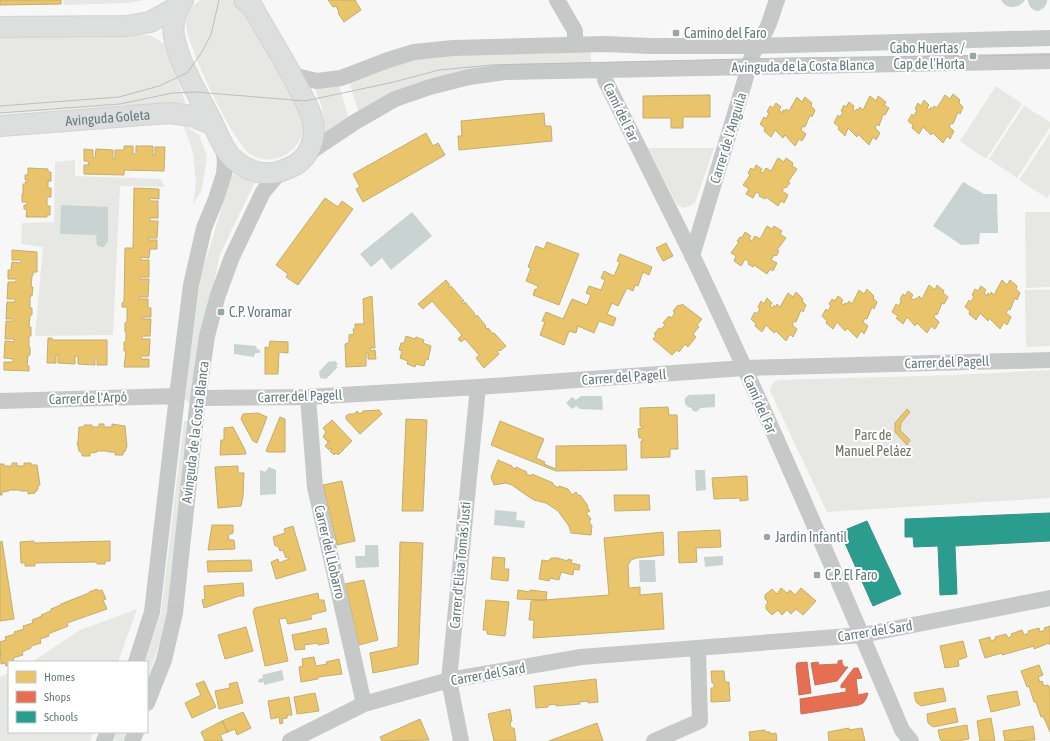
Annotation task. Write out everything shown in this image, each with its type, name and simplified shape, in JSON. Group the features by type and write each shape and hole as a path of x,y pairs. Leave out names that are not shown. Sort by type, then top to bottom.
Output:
{"main road":[{"path":"181,3 174,20 174,36 178,52 223,144 231,157 240,165 254,172 279,173 294,166 307,154 313,136 312,118 292,75 248,2"},
{"path":"0,27 127,26 150,22 181,3"},
{"name":"Avinguda Goleta","path":"0,126 169,113 192,116 213,125"}],"street":[{"path":"557,0 574,31 575,45"},
{"name":"Carrer de l'Anguila","path":"692,256 750,67 750,59 766,28 777,0"},
{"name":"Avinguda de la Costa Blanca","path":"292,75 317,81 340,78 408,54 453,48 605,44 650,46 756,46 1050,38"},
{"name":"Avinguda de la Costa Blanca","path":"604,70 611,54 650,46"},
{"name":"Avinguda de la Costa Blanca","path":"307,154 355,122 395,99 469,76 505,72 1050,62"},
{"name":"Camí del Far","path":"604,70 605,80 692,256 744,368 862,635 902,730 911,741"},
{"name":"Avinguda de la Costa Blanca","path":"136,661 152,612 191,285 204,228 216,200 224,174 225,161 223,144"},
{"name":"Avinguda de la Costa Blanca","path":"148,700 164,660 175,613 198,398 207,336 218,294 232,257 252,212 263,192 279,173"},
{"path":"670,212 680,218 689,219 697,217 706,209"},
{"name":"Carrer del Pagell","path":"198,398 308,397 478,387 744,368 1050,360"},
{"name":"Carrer d'Elisa Tomás Justi","path":"461,741 449,680 478,387"},
{"name":"Carrer de l'Arpó","path":"0,401 177,396"},
{"name":"Carrer del Llobarro","path":"308,397 315,487 364,704"},
{"name":"Carrer del Sard","path":"290,741 364,704 449,680 580,657 698,649 862,635 1050,598"},
{"path":"654,741 700,721 698,649"}],"green space":[{"path":"63,0 145,0 128,3 64,5"},
{"path":"201,0 231,0 236,2 242,9 300,109 304,124 303,133 295,147 284,156 263,159 250,154 242,146 222,112 201,69 187,32 187,14 193,6"},
{"path":"138,34 152,36 164,44 186,104 125,110 124,105 0,114 0,36"},
{"path":"591,51 591,63 505,65 359,113 349,82 376,70 437,54"},
{"path":"313,85 339,85 349,119 328,132 325,132 322,107"},
{"path":"996,86 1022,104 986,159 960,141"},
{"path":"1024,106 1050,122 1050,127 1017,178 989,159"},
{"path":"183,124 199,135 207,156 202,189 193,205 196,182 193,152"},
{"path":"1050,133 1050,193 1047,198 1019,180"},
{"path":"648,148 714,148 695,203 685,208 677,205"},
{"path":"75,160 75,176 161,179 164,187 120,186 113,335 35,336 43,247 21,244 22,223 54,222 55,162"},
{"path":"232,174 255,182 220,254 190,403 184,399 201,276"},
{"path":"1025,212 1050,212 1050,287 1026,288"},
{"path":"1025,290 1050,290 1050,346 1026,347"},
{"name":"Parc de Manuel Peláez","path":"1050,370 1050,498 827,512 770,391 772,384 778,380 955,375"},
{"path":"184,421 191,421 168,615 148,679 148,661 144,661 161,613"},
{"path":"137,609 118,661 34,661 80,630"},
{"path":"8,673 8,733 93,733 90,741 0,741 0,677"},
{"path":"117,733 127,733 123,741 114,741"}],"shaded area":[{"path":"1001,0 1025,0 1016,7 1010,7"},
{"path":"1028,0 1047,0 1044,7 1038,11 1031,7"},
{"path":"963,182 984,194 997,194 998,233 980,233 979,244 961,245 933,226"},
{"path":"61,205 108,207 108,241 104,247 97,245 96,235 60,234"},
{"path":"412,212 432,236 391,270 382,258 371,267 360,254"},
{"path":"234,344 256,346 257,349 260,350 260,353 255,353 254,357 234,354"},
{"path":"335,361 338,364 336,366 338,367 326,379 320,378 319,372 328,362"},
{"path":"715,394 715,407 700,408 696,412 685,404 685,398 689,395"},
{"path":"581,396 602,396 603,410 580,409 576,406 572,409 566,403 572,397 576,400"},
{"path":"269,467 276,470 276,494 260,495 260,470 265,472"},
{"path":"695,470 705,470 706,490 696,491"},
{"path":"495,510 517,512 516,520 525,521 524,528 494,525"},
{"path":"365,545 378,545 379,567 356,568 355,556 365,556"},
{"path":"723,556 723,565 705,567 704,557"},
{"path":"639,560 655,560 656,582 640,582"},
{"path":"282,670 284,680 264,685 264,682 260,683 258,681 259,679 263,678 262,675"}],"building: Homes":[{"path":"0,0 61,0 61,4 0,5"},
{"path":"328,0 355,0 361,10 344,22 338,13 339,12 336,6 333,7"},
{"path":"953,94 960,100 959,103 963,107 960,114 958,112 953,124 951,123 949,127 954,131 950,139 947,136 943,143 933,133 931,135 923,127 919,134 912,128 913,125 908,121 912,114 914,116 918,103 921,106 924,100 929,105 927,108 930,110 931,107 933,109 934,106 937,108 945,95 950,99"},
{"path":"710,95 710,117 683,117 683,128 671,128 671,118 643,118 643,96"},
{"path":"870,96 876,101 878,96 886,102 884,105 889,108 885,115 883,114 879,126 877,124 875,128 880,133 876,140 873,137 869,145 858,134 857,137 848,128 845,136 838,129 839,127 834,123 838,115 840,117 843,112 841,111 844,105 846,107 849,102 854,106 853,109 855,111 860,107 863,110"},
{"path":"797,97 802,102 805,97 812,103 811,106 815,110 812,117 810,115 805,127 803,126 801,130 806,134 802,141 799,139 795,146 785,135 783,138 775,130 771,137 764,131 765,128 760,124 764,117 766,119 770,106 773,108 776,103 781,107 779,110 782,113 783,110 785,111 786,109 789,111"},
{"path":"544,113 545,126 551,126 552,141 459,150 458,136 462,136 461,121"},
{"path":"426,133 433,146 438,143 445,155 363,202 356,189 360,187 353,174"},
{"path":"124,146 133,146 133,154 136,154 136,146 153,146 153,155 155,155 155,147 165,147 164,171 124,170 124,175 84,174 84,165 89,165 88,161 84,161 84,149 93,150 93,158 95,158 96,149 113,150 113,159 115,159 115,150 124,150"},
{"path":"778,158 784,162 786,158 793,163 792,166 797,169 788,182 790,183 782,191 788,195 784,203 781,201 778,206 766,197 765,199 759,196 760,194 756,192 753,198 746,194 749,189 743,185 750,175 748,173 751,168 754,170 756,165 762,169 760,172 763,173 766,168 771,171"},
{"path":"28,168 48,169 48,172 51,172 51,181 48,181 48,188 51,188 51,197 47,197 47,206 50,206 50,215 47,215 47,217 26,217 27,210 24,209 24,205 27,205 27,202 22,202 22,194 23,184 28,182 28,180 25,180 25,175 28,175"},
{"path":"134,188 159,189 159,199 150,198 150,201 158,201 158,218 150,218 150,221 158,221 157,238 148,238 149,240 157,240 157,249 150,249 149,258 141,257 141,260 149,260 149,277 140,277 140,279 149,279 148,297 139,297 139,299 148,299 148,308 151,308 151,317 142,317 142,319 151,319 150,336 142,336 142,339 150,339 149,356 141,356 141,359 149,359 149,367 124,367 126,351 124,351 124,342 126,342 125,323 127,322 127,307 122,307 122,303 124,302 125,248 133,248"},
{"path":"325,198 338,207 342,201 353,209 298,285 286,277 288,274 276,265"},
{"path":"767,226 772,229 774,226 782,231 780,234 786,238 777,250 779,251 776,256 774,255 771,260 777,263 773,271 770,269 767,274 754,265 753,267 748,264 749,262 745,259 741,266 734,261 736,256 731,253 739,242 737,241 740,237 742,238 745,232 751,236 749,239 752,241 755,236 760,239"},
{"path":"547,242 579,254 559,305 533,295 538,286 526,281 531,268 528,267 536,246 544,249"},
{"path":"666,243 673,256 663,261 656,248"},
{"path":"12,250 37,252 37,272 33,272 31,287 33,287 32,296 30,296 30,308 32,308 32,315 30,315 29,327 31,327 31,336 29,336 30,355 28,355 27,366 29,366 29,371 4,370 4,362 13,362 13,359 4,358 5,341 14,342 14,339 5,339 6,321 14,321 14,319 6,319 7,302 15,302 15,299 7,299 8,282 16,282 16,279 8,279 8,270 11,270 12,262 21,263 21,260 12,260"},
{"path":"620,254 652,267 649,275 643,272 638,286 635,285 633,291 627,288 618,306 612,303 607,314 616,318 613,326 599,321 594,333 578,326 576,333 569,331 564,345 540,335 545,322 542,321 546,312 563,319 572,299 587,305 591,295 586,293 589,286 601,290 605,280 601,278 604,271 614,276 620,262 617,261"},
{"path":"446,280 450,285 448,286 449,288 451,286 464,301 462,302 463,304 465,302 475,314 475,317 477,315 486,326 485,327 487,329 488,328 493,334 494,333 506,346 500,351 497,351 499,354 484,368 476,358 479,355 465,339 461,342 458,339 462,335 432,301 423,309 418,304"},
{"path":"1002,280 1007,285 1010,280 1017,286 1016,289 1020,293 1017,300 1015,298 1010,310 1008,309 1006,313 1011,317 1007,325 1004,322 1000,329 989,318 988,321 980,313 976,320 969,314 970,311 965,307 969,300 971,302 975,289 978,291 981,286 986,290 984,293 987,296 988,293 990,295 991,292 994,295"},
{"path":"929,285 935,290 937,285 948,297 944,304 942,303 937,315 936,313 934,317 939,322 935,329 931,326 927,333 917,323 915,326 907,317 903,324 896,318 898,316 892,312 896,304 899,306 901,301 900,299 903,294 905,296 908,291 913,295 911,298 914,300 919,296 922,299"},
{"path":"867,289 874,296 873,298 877,302 874,309 872,307 867,319 865,318 863,322 868,326 864,334 861,331 857,338 847,328 845,331 837,322 833,329 826,323 827,321 822,316 826,309 828,311 831,306 829,304 832,299 835,301 838,296 843,300 841,303 844,305 849,301 852,304 859,290 864,294"},
{"path":"796,292 803,299 802,301 806,305 803,312 801,310 796,322 794,321 792,325 797,329 793,337 790,334 786,341 776,331 774,333 766,325 762,332 755,326 756,324 751,319 755,312 757,314 761,301 764,304 767,298 772,303 770,306 773,308 774,305 776,307 777,304 780,307 788,293 793,297"},
{"path":"372,296 375,348 370,348 371,351 375,350 376,359 368,359 368,353 366,353 366,366 346,367 345,344 349,343 349,335 354,334 353,329 355,329 355,324 364,324 363,299"},
{"path":"682,304 702,319 697,325 699,327 693,334 696,337 688,347 685,344 679,352 677,350 672,355 653,339 656,336 654,334 659,328 661,329 665,325 663,323 669,316 671,318 675,313 673,311 678,305 680,306"},
{"path":"406,336 424,340 423,343 431,346 428,360 426,359 424,366 416,364 415,367 407,364 408,361 400,358 402,351 399,350 401,343 404,343"},
{"path":"48,338 52,338 52,340 107,340 107,365 97,365 97,357 95,357 95,365 78,364 78,356 75,356 75,364 58,363 58,355 56,355 56,363 47,363"},
{"path":"270,341 288,342 288,353 279,352 278,374 265,374 265,347 269,348"},
{"path":"668,407 669,415 677,415 678,449 670,449 670,457 641,458 641,441 643,441 642,438 639,438 638,429 642,428 642,426 640,426 640,408"},
{"path":"907,409 910,412 901,423 900,430 910,440 907,445 895,432 895,423"},
{"path":"379,410 382,414 360,434 346,419 346,416 349,414 354,414 357,411 360,414 363,411"},
{"path":"258,413 267,417 257,443 253,441 241,419 243,414"},
{"path":"280,417 285,419 285,452 268,452 266,451"},
{"path":"406,419 427,420 423,511 402,511"},
{"path":"332,420 352,441 338,455 336,453 334,455 330,451 332,449 331,448 329,450 325,446 330,440 328,442 323,437 326,432 323,428"},
{"path":"500,421 544,439 536,458 545,462 544,464 556,469 556,446 626,445 627,470 556,471 491,445"},
{"path":"99,424 104,424 104,427 112,427 112,424 125,426 127,447 125,452 123,452 123,455 115,455 115,452 97,451 90,453 90,456 82,456 77,442 79,427 84,427 84,425 92,425 92,427 99,427"},
{"path":"233,427 246,454 220,455 221,440 224,440 224,428"},
{"path":"498,460 512,466 515,469 516,467 527,472 526,474 531,476 532,474 553,483 553,485 559,488 559,486 568,489 572,495 576,492 579,496 580,495 590,511 586,513 591,519 589,522 592,526 591,535 571,533 569,526 558,511 546,503 534,500 512,485 506,483 494,485 491,477"},
{"path":"12,463 17,463 17,466 24,466 24,463 37,465 40,485 38,485 38,489 35,493 28,494 28,491 9,490 2,492 2,495 0,495 0,464 4,464 4,466 12,466"},
{"path":"238,466 238,473 244,473 241,506 218,508 215,467"},
{"path":"747,476 748,500 740,501 740,498 714,499 712,478"},
{"path":"342,481 355,541 337,545 323,485"},
{"path":"614,495 649,495 650,510 615,511"},
{"path":"212,525 233,525 233,533 228,535 229,540 234,540 235,549 208,550"},
{"path":"293,526 306,570 276,579 271,562 278,559 279,563 289,559 288,557 286,558 283,550 280,551 278,546 275,546 273,537 285,533 284,529"},
{"path":"720,530 721,547 696,548 697,562 679,563 678,532"},
{"path":"663,532 664,555 636,558 631,560 628,565 629,588 640,587 640,595 662,593 664,629 533,638 534,620 529,620 531,601 609,595 604,538"},
{"path":"2,541 14,619 0,621 0,542"},
{"path":"34,541 34,543 110,541 110,561 105,561 105,564 97,564 97,562 35,563 35,566 25,566 25,563 21,563 20,542"},
{"path":"400,542 423,543 418,664 373,673 370,653 398,647"},
{"path":"493,557 505,558 504,569 509,569 508,581 491,579"},
{"path":"551,558 568,561 568,559 572,560 571,563 580,565 579,570 574,569 573,575 561,572 559,580 550,578 549,581 539,579 542,560 548,561"},
{"path":"251,560 252,571 208,572 207,561"},
{"path":"364,580 378,640 359,645 345,584"},
{"path":"243,583 244,596 239,596 204,608 202,600 205,599 204,586"},
{"path":"781,588 787,593 790,590 795,595 801,588 816,601 803,615 796,609 791,614 787,610 782,615 778,610 772,615 766,609 768,602 765,599 765,595 772,589 777,594"},
{"path":"97,589 98,591 102,590 106,599 103,600 107,609 67,623 68,626 40,639 41,643 31,646 31,648 22,652 23,655 13,658 14,661 8,661 8,665 6,666 5,663 1,664 0,642 6,640 5,637 24,629 23,626 33,623 32,620 51,611 51,609"},
{"path":"518,590 547,592 546,600 517,599"},
{"path":"318,593 319,600 324,600 326,611 310,615 312,619 288,624 286,618 279,619 288,661 265,666 253,611 255,608"},
{"path":"486,600 509,602 505,636 487,634 487,630 483,630"},
{"path":"1050,626 1050,645 1049,643 1034,649 1034,646 985,658 979,640 990,637 991,641 996,639 995,637 1006,634 1008,638 1012,636 1011,634 1022,630 1024,635 1029,633 1028,631 1039,628 1040,632 1045,630 1044,628"},
{"path":"246,627 253,651 225,659 218,635"},
{"path":"326,628 329,643 304,645 305,649 295,650 292,635"},
{"path":"963,641 967,657 958,660 959,666 945,668 940,646"},
{"path":"314,657 316,666 327,664 326,662 339,659 342,674 318,677 318,679 301,682 299,667 303,666 302,659"},
{"path":"1039,665 1043,675 1038,677 1040,682 1042,681 1044,686 1048,685 1050,689 1050,732 1043,716 1041,717 1036,702 1034,702 1029,686 1027,687 1021,671"},
{"path":"711,671 724,671 725,682 729,682 730,701 711,702 711,688 714,688 714,683 712,683"},
{"path":"596,679 598,702 588,703 588,701 579,702 580,704 556,706 556,704 548,705 548,707 536,708 534,686"},
{"path":"204,681 216,707 192,718 185,703 201,695 196,684"},
{"path":"237,682 243,703 219,709 215,691 230,688 229,684"},
{"path":"943,688 946,701 921,706 916,702 914,693"},
{"path":"1017,691 1020,705 991,712 987,696"},
{"path":"315,693 319,711 297,714 294,697"},
{"path":"289,697 292,715 287,715 287,718 282,719 283,723 280,724 279,717 271,719 268,701"},
{"path":"955,708 958,722 933,727 928,723 927,714"},
{"path":"510,709 512,721 510,722 511,728 514,728 516,741 494,741 488,714"},
{"path":"243,712 251,728 237,735 235,729 228,732 222,721"},
{"path":"991,718 995,741 980,741 977,721"},
{"path":"420,719 429,740 382,741 380,737"},
{"path":"222,721 228,732 220,735 223,741 205,741 201,732"},
{"path":"597,723 603,741 549,741"},
{"path":"967,725 969,739 942,741 940,739 938,730"},
{"path":"1033,726 1035,740 1005,741 1003,731"},
{"path":"849,728 849,730 862,728 865,741 829,741 828,732"},
{"path":"765,730 765,732 770,732 770,734 776,733 777,741 750,741 749,732"}],"building: Shops":[{"path":"842,660 844,667 848,667 837,681 815,685 811,663 818,662 819,665 838,664 838,661"},
{"path":"807,662 811,693 799,695 796,666 797,663"},
{"path":"854,668 858,668 862,678 856,679 858,695 868,693 863,703 859,705 801,714 800,699 846,692 846,687 841,688 841,685"}],"building: Schools":[{"path":"1050,513 1050,541 955,546 957,594 940,595 938,546 914,547 913,537 905,537 905,519"},
{"path":"867,521 901,594 873,606 840,532"}],"tram line":[{"path":"0,106 119,97 159,86 187,73 200,55 211,35 219,0"},
{"path":"0,113 120,104 172,93 196,92 305,101 394,82 439,70 492,65 787,58 1050,55"}],"place":[{"name":"Camino del Faro","path":"676,33"},
{"name":"Cabo Huertas / Cap de l'Horta","path":"973,56"},
{"name":"C.P. Voramar","path":"221,312"},
{"name":"Jardin Infantil","path":"767,537"},
{"name":"C.P. El Faro","path":"817,575"}]}
